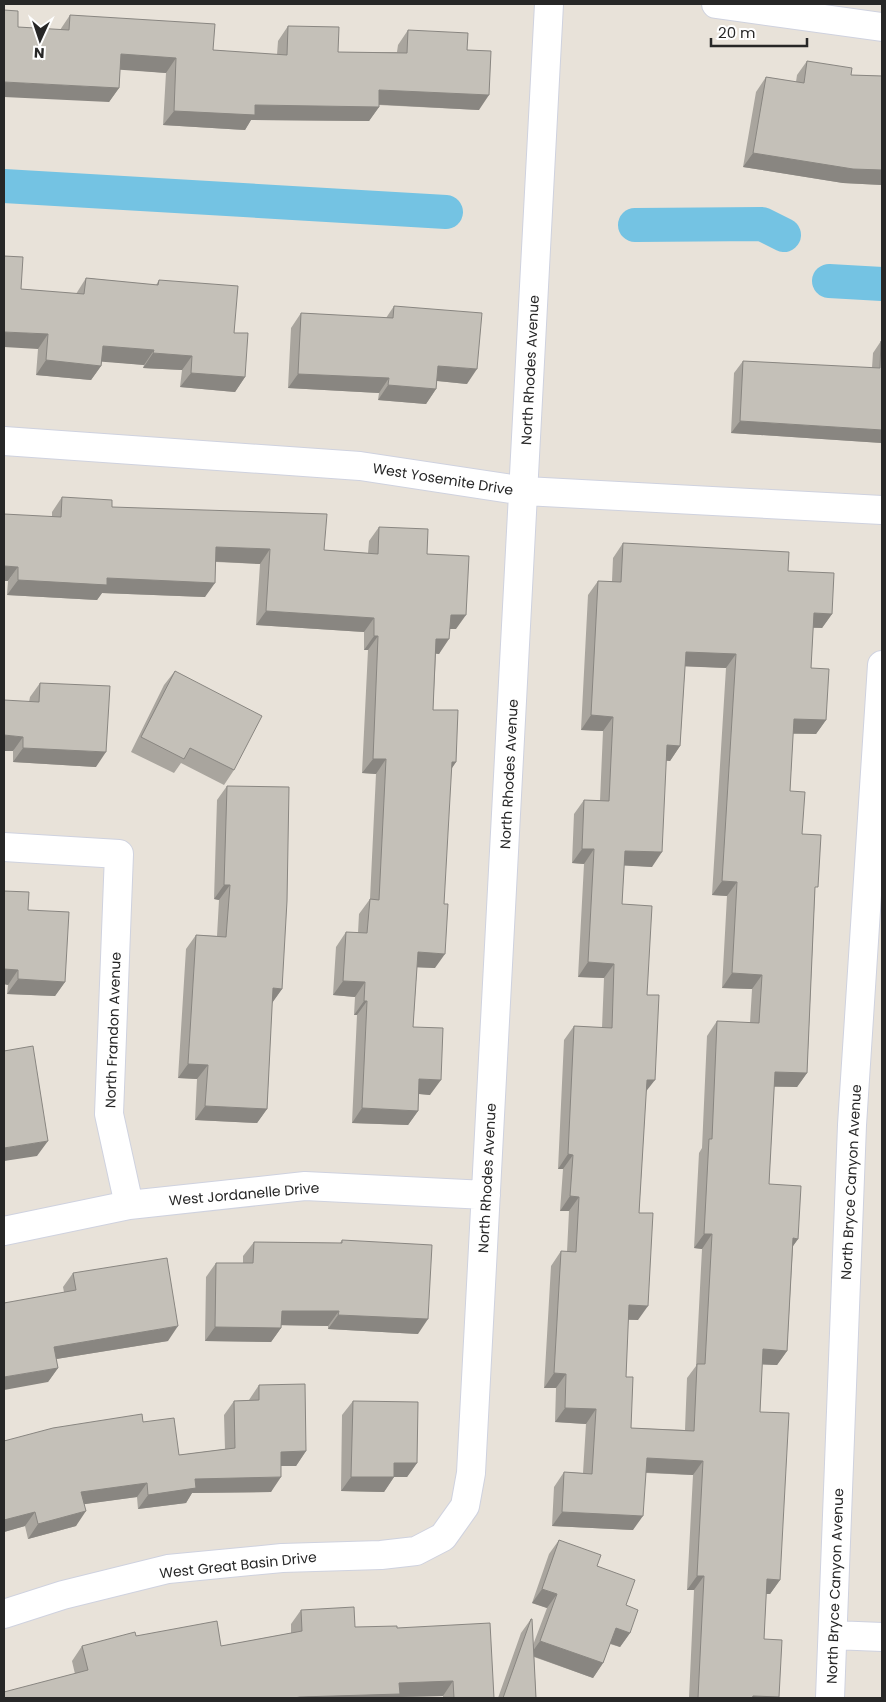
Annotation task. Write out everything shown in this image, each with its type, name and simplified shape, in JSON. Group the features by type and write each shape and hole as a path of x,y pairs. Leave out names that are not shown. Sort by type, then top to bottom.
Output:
{"street":[{"name":"North Rhodes Avenue","path":"443,1537 465,1506 471,1473 525,491 549,4"},
{"path":"716,4 882,27"},
{"name":"West Yosemite Drive","path":"4,442 360,466 525,491 882,510"},
{"name":"North Bryce Canyon Avenue","path":"830,1698 852,1125 876,882 882,665"},
{"name":"North Frandon Avenue","path":"4,846 119,854 109,1114 129,1205"},
{"name":"West Jordanelle Drive","path":"4,1231 129,1205 305,1186 486,1196"},
{"name":"West Great Basin Drive","path":"4,1614 64,1595 168,1569 282,1558 381,1555 416,1551 443,1537"},
{"path":"833,1635 882,1637"}],"building":[{"path":"4,10 18,11 18,27 69,30 70,15 215,24 213,50 287,55 288,26 339,27 338,52 407,53 408,30 468,33 467,50 491,51 489,95 379,90 379,107 255,105 255,115 174,111 176,58 121,54 119,88 4,82"},
{"path":"807,61 852,68 851,75 882,76 882,170 853,169 753,153 766,77 804,83"},
{"path":"4,256 23,257 21,289 84,294 86,278 158,285 159,280 238,286 234,333 248,333 245,377 191,373 192,356 153,353 154,350 103,346 101,366 46,360 48,334 4,332"},
{"path":"394,306 482,313 477,369 438,366 436,389 388,385 389,378 298,374 301,313 393,318"},
{"path":"881,341 882,430 740,421 743,361 880,368"},
{"path":"62,497 112,500 112,507 327,514 324,550 378,554 379,527 428,529 427,554 469,556 466,615 451,615 449,639 436,639 433,710 458,710 456,762 452,762 444,904 448,904 445,954 418,952 413,1027 443,1028 441,1080 419,1079 418,1111 362,1108 367,1001 364,1001 365,982 343,981 346,932 367,933 370,899 379,900 386,759 373,759 378,636 374,636 374,618 266,611 270,549 216,547 215,583 107,578 107,585 18,580 18,567 4,566 4,514 61,517"},
{"path":"623,543 789,552 788,571 834,573 832,614 814,613 811,668 829,669 826,720 794,719 790,791 805,792 802,834 821,835 818,887 815,887 807,1073 775,1072 769,1184 801,1186 798,1239 793,1238 787,1351 763,1349 760,1412 789,1413 780,1580 767,1579 764,1639 782,1640 779,1697 698,1698 704,1576 697,1576 703,1461 647,1458 643,1516 562,1512 564,1472 592,1474 596,1409 565,1408 566,1374 554,1373 561,1251 576,1252 579,1197 570,1196 573,1155 568,1154 574,1026 612,1028 614,964 588,962 594,849 582,849 584,800 609,801 613,717 591,715 598,581 621,582","holes":["686,652 736,654 722,881 737,882 732,973 762,975 759,1023 717,1021 712,1139 709,1139 704,1234 712,1234 705,1364 697,1364 694,1431 631,1428 633,1377 626,1377 629,1305 648,1306 653,1213 639,1213 647,1080 655,1080 659,995 647,995 652,906 622,904 625,851 662,852 667,745 680,746"]},
{"path":"175,671 262,716 234,770 190,748 184,759 141,737"},
{"path":"40,683 110,686 106,752 23,748 23,737 4,735 4,700 39,702"},
{"path":"227,786 289,787 287,901 282,989 273,988 267,1109 205,1106 208,1065 188,1064 196,935 226,937 230,885 224,885"},
{"path":"4,891 29,892 28,910 69,912 65,982 18,979 18,970 4,969"},
{"path":"33,1046 48,1141 4,1148 4,1051"},
{"path":"342,1240 432,1245 428,1319 338,1315 339,1311 282,1311 281,1328 215,1327 216,1263 253,1263 254,1242 342,1243"},
{"path":"167,1258 178,1326 54,1347 58,1368 4,1377 4,1303 76,1290 73,1273"},
{"path":"305,1384 306,1451 281,1452 281,1477 195,1479 196,1488 148,1495 147,1483 81,1492 86,1511 38,1524 35,1512 4,1520 4,1441 53,1428 142,1414 143,1422 174,1418 179,1455 235,1448 234,1401 259,1400 259,1385"},
{"path":"353,1401 418,1402 417,1463 394,1463 394,1477 351,1477"},
{"path":"559,1540 601,1555 597,1566 635,1580 626,1605 638,1610 630,1633 616,1628 603,1663 540,1641 557,1594 542,1589"},
{"path":"354,1607 355,1627 397,1626 397,1628 490,1623 494,1698 454,1698 453,1681 399,1683 400,1694 294,1698 4,1698 4,1692 88,1670 82,1646 135,1632 136,1636 217,1621 221,1646 302,1631 301,1610"},
{"path":"531,1619 536,1698 503,1698"}],"waterway":[{"path":"4,186 446,212"},
{"path":"635,225 762,224 784,235"},
{"path":"829,281 882,284"}]}
